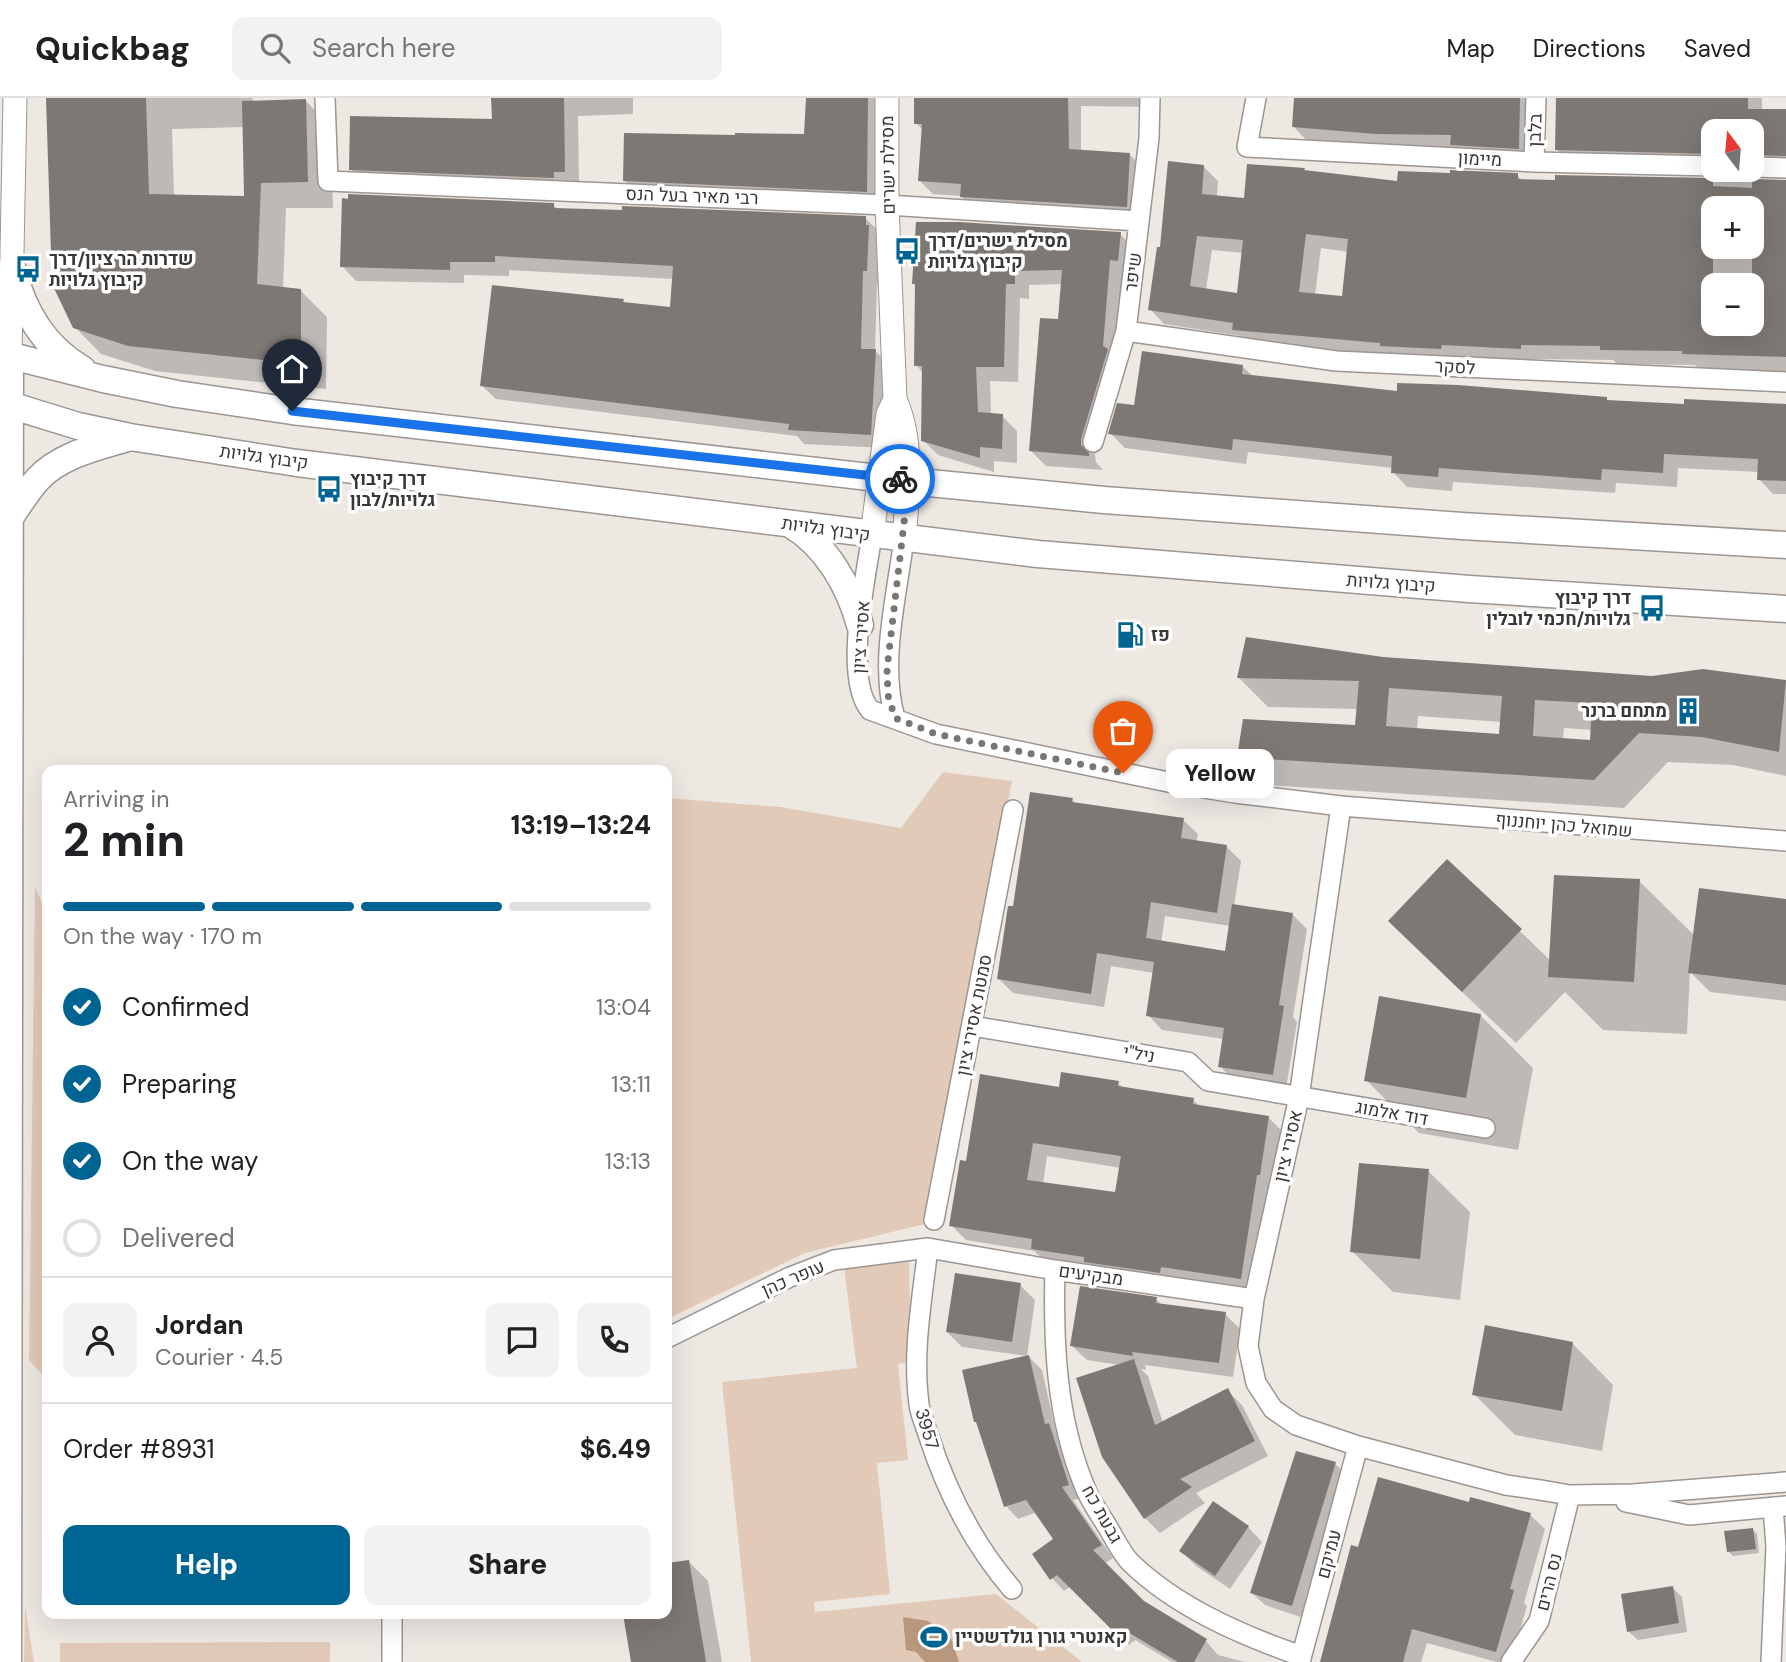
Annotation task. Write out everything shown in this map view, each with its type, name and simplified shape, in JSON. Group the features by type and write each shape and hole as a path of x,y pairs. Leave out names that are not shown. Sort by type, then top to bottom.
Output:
{"main road":[{"path":"12,267 24,305 47,340 64,357 103,379"},
{"path":"8,1662 11,816 5,354 103,379 177,394 292,411 878,478 1146,503 1448,525 1786,545"},
{"name":"קיבוץ גלויות","path":"4,404 78,426 130,437 297,463 872,535 1038,554 1243,572 1786,609"},
{"path":"9,519 38,478 55,465 80,453 130,437"},
{"path":"788,523 810,537 825,554 850,597 860,625"}],"street":[{"path":"5,354 12,267 15,98"},
{"name":"רבי מאיר בעל הנס","path":"325,98 328,181 887,205 1139,221"},
{"name":"מסילת ישרים","path":"887,98 887,205 895,399 901,414 909,480 904,538"},
{"name":"שיפר","path":"1093,442 1126,331 1149,138 1150,98"},
{"name":"מיימון","path":"1256,98 1247,147 1534,162 1701,166"},
{"name":"בלבן","path":"1534,162 1536,98"},
{"path":"1764,167 1786,168"},
{"name":"לסקר","path":"1126,331 1336,361 1786,382"},
{"name":"מסילת ישרים","path":"872,535 888,414 895,399"},
{"name":"אסירי ציון","path":"872,535 857,668 859,689 870,710 936,734 1173,783 1342,806 1299,1097 1254,1298 1248,1346 1256,1383 1273,1409 1296,1426 1358,1446 1506,1485 1580,1495 1633,1494 1786,1482"},
{"name":"אסירי ציון","path":"895,718 888,695 887,669 904,538"},
{"name":"שמואל כהן יוחננוף","path":"1342,806 1786,841"},
{"name":"סמטת אסירי ציון","path":"934,1220 1013,810"},
{"name":"ניל\"י","path":"972,1026 1188,1062 1208,1081 1299,1097"},
{"name":"דוד אלמוג","path":"1299,1097 1485,1128"},
{"name":"מבקיעים","path":"928,1248 1055,1270 1254,1298"},
{"name":"עופר כהן","path":"672,1336 790,1277 834,1260 928,1248"},
{"name":"3957","path":"928,1248 916,1346 919,1405 934,1452 960,1511 990,1564 1012,1589"},
{"name":"גבעת כח","path":"1055,1270 1057,1379 1071,1440 1084,1485 1128,1560 1158,1585 1195,1609 1262,1643 1301,1659"},
{"name":"עמיקם","path":"1301,1659 1358,1446"},
{"path":"1580,1495 1689,1515 1779,1507 1771,1662"},
{"name":"נס הרים","path":"1511,1662 1539,1621 1580,1495"},
{"path":"391,1662 392,1619"}],"shaded area":[{"path":"943,772 1012,781 925,1224 805,1253 672,1317 672,798 781,807 901,828"},
{"path":"35,887 42,903 42,1374 29,1360"},
{"path":"909,1261 911,1362 898,1364 908,1460 877,1463 890,1594 814,1602 815,1612 996,1594 1082,1662 751,1662 722,1382 857,1368 844,1267"},
{"path":"25,1605 34,1662 24,1662"},
{"path":"903,1617 928,1621 951,1638 959,1662 925,1662 916,1652 906,1650"},
{"path":"330,1642 330,1662 60,1662 60,1643"}],"building":[{"path":"46,98 146,98 149,194 244,196 242,101 306,99 308,182 261,183 257,284 301,289 301,364 128,346 73,328 52,284"},
{"path":"491,98 564,98 565,172 554,172 554,178 349,170 350,116 492,119"},
{"path":"806,98 868,98 867,192 623,181 624,133 804,134"},
{"path":"914,98 1068,98 1069,149 1130,153 1127,207 960,197 961,184 918,181 922,124 914,124"},
{"path":"1294,98 1520,98 1519,149 1450,145 1451,135 1376,134 1292,127"},
{"path":"1556,98 1748,98 1748,109 1786,109 1786,156 1764,155 1764,119 1701,119 1701,154 1555,150"},
{"path":"1168,161 1204,165 1202,194 1244,198 1247,164 1305,168 1304,170 1397,181 1398,171 1450,173 1450,170 1518,173 1518,179 1555,180 1555,175 1701,178 1701,182 1713,182 1713,186 1752,188 1752,182 1786,180 1786,357 1600,350 1600,346 1521,345 1521,349 1442,345 1441,349 1380,346 1380,343 1232,330 1233,323 1148,310 1157,247 1160,247","holes":["1701,196 1764,196 1764,259 1752,259 1752,273 1764,273 1764,336 1701,336 1701,273 1713,273 1713,259 1701,259","1306,234 1348,239 1342,296 1299,292","1197,236 1243,240 1237,293 1190,286"]},
{"path":"348,194 554,203 554,208 622,210 622,206 866,216 866,225 869,225 867,271 863,271 861,349 876,349 871,435 788,430 789,424 480,386 492,285 624,299 623,302 670,307 673,266 495,256 495,262 450,262 450,270 340,267 342,198 348,199"},
{"path":"916,222 1121,232 1118,261 1110,260 1103,346 1108,349 1081,439 1081,445 1089,456 1029,451 1040,318 1058,319 1062,270 1015,271 1015,284 1006,284 1004,367 976,367 978,412 1003,414 1002,449 980,447 980,458 921,441 922,366 914,366 915,284 912,284"},
{"path":"1142,351 1243,365 1242,374 1397,391 1397,383 1458,385 1607,397 1607,400 1684,404 1684,399 1786,404 1786,481 1757,480 1758,459 1664,454 1663,473 1602,469 1601,480 1439,468 1438,477 1391,473 1392,456 1233,439 1232,450 1108,434 1117,403 1134,405"},
{"name":"מתחם ברנר","path":"1246,637 1383,657 1652,676 1703,669 1786,680 1779,752 1702,737 1639,733 1594,780 1237,757 1243,719 1355,725 1359,681 1237,678","holes":["1389,688 1502,696 1499,734 1386,726","1535,700 1592,703 1590,740 1533,736"]},
{"path":"1030,792 1073,798 1072,802 1184,818 1181,838 1227,845 1217,913 1151,902 1146,938 1225,951 1232,904 1293,913 1279,1005 1284,1006 1273,1075 1218,1067 1224,1028 1146,1016 1154,962 1097,953 1091,994 997,979 1008,906 1013,906"},
{"path":"1447,859 1522,929 1462,992 1388,921"},
{"path":"1554,875 1640,879 1634,982 1548,977"},
{"path":"1699,888 1786,899 1786,985 1688,973"},
{"path":"1379,996 1481,1014 1466,1098 1364,1081"},
{"path":"1061,1072 1119,1081 1118,1086 1194,1098 1193,1104 1269,1116 1241,1279 1161,1267 1160,1273 1084,1262 1084,1257 1031,1249 1032,1239 949,1226 960,1160 966,1161 980,1074 1059,1087","holes":["1033,1143 1121,1156 1115,1192 1027,1180"]},
{"path":"1359,1163 1429,1169 1420,1259 1350,1252"},
{"path":"955,1273 1021,1283 1012,1342 946,1332"},
{"path":"1080,1286 1157,1297 1156,1303 1226,1312 1219,1363 1132,1352 1133,1356 1070,1346"},
{"path":"1485,1325 1573,1342 1562,1411 1472,1395"},
{"path":"1029,1355 1045,1424 1049,1423 1069,1485 1062,1487 1102,1545 1093,1550 1144,1601 1207,1639 1194,1662 1178,1662 1121,1628 1116,1634 1057,1575 1050,1580 1032,1554 1053,1539 1026,1500 1004,1507 974,1422 962,1370"},
{"path":"1134,1359 1155,1425 1228,1388 1255,1441 1180,1479 1192,1487 1144,1519 1102,1457 1076,1378"},
{"path":"1296,1451 1336,1462 1292,1606 1250,1593"},
{"path":"1378,1477 1469,1502 1470,1497 1531,1513 1510,1589 1514,1590 1496,1652 1412,1629 1403,1662 1320,1662 1351,1545 1358,1547"},
{"path":"1213,1501 1249,1526 1215,1576 1179,1551"},
{"path":"1753,1528 1756,1549 1727,1552 1724,1531"},
{"path":"689,1560 706,1662 631,1662 624,1619 672,1619 672,1562"},
{"path":"1673,1586 1679,1623 1627,1632 1621,1594"}],"way so far":[{"path":"900,479 909,480 887,669 888,695 895,718 936,734 1123,773"}],"place":[{"name":"מסילת ישרים/דרך קיבוץ גלויות","path":"907,251"},
{"name":"שדרות הר ציון/דרך קיבוץ גלויות","path":"28,269"},
{"name":"דרך קיבוץ גלויות/לבון","path":"329,489"},
{"name":"דרך קיבוץ גלויות/חכמי לובלין","path":"1652,608"},
{"name":"פז","path":"1130,635"},
{"name":"מתחם ברנר","path":"1688,711"},
{"name":"Yellow","path":"1123,773"},
{"name":"קאנטרי גורן גולדשטיין","path":"934,1637"}],"route":[{"path":"292,411 900,479"}]}
